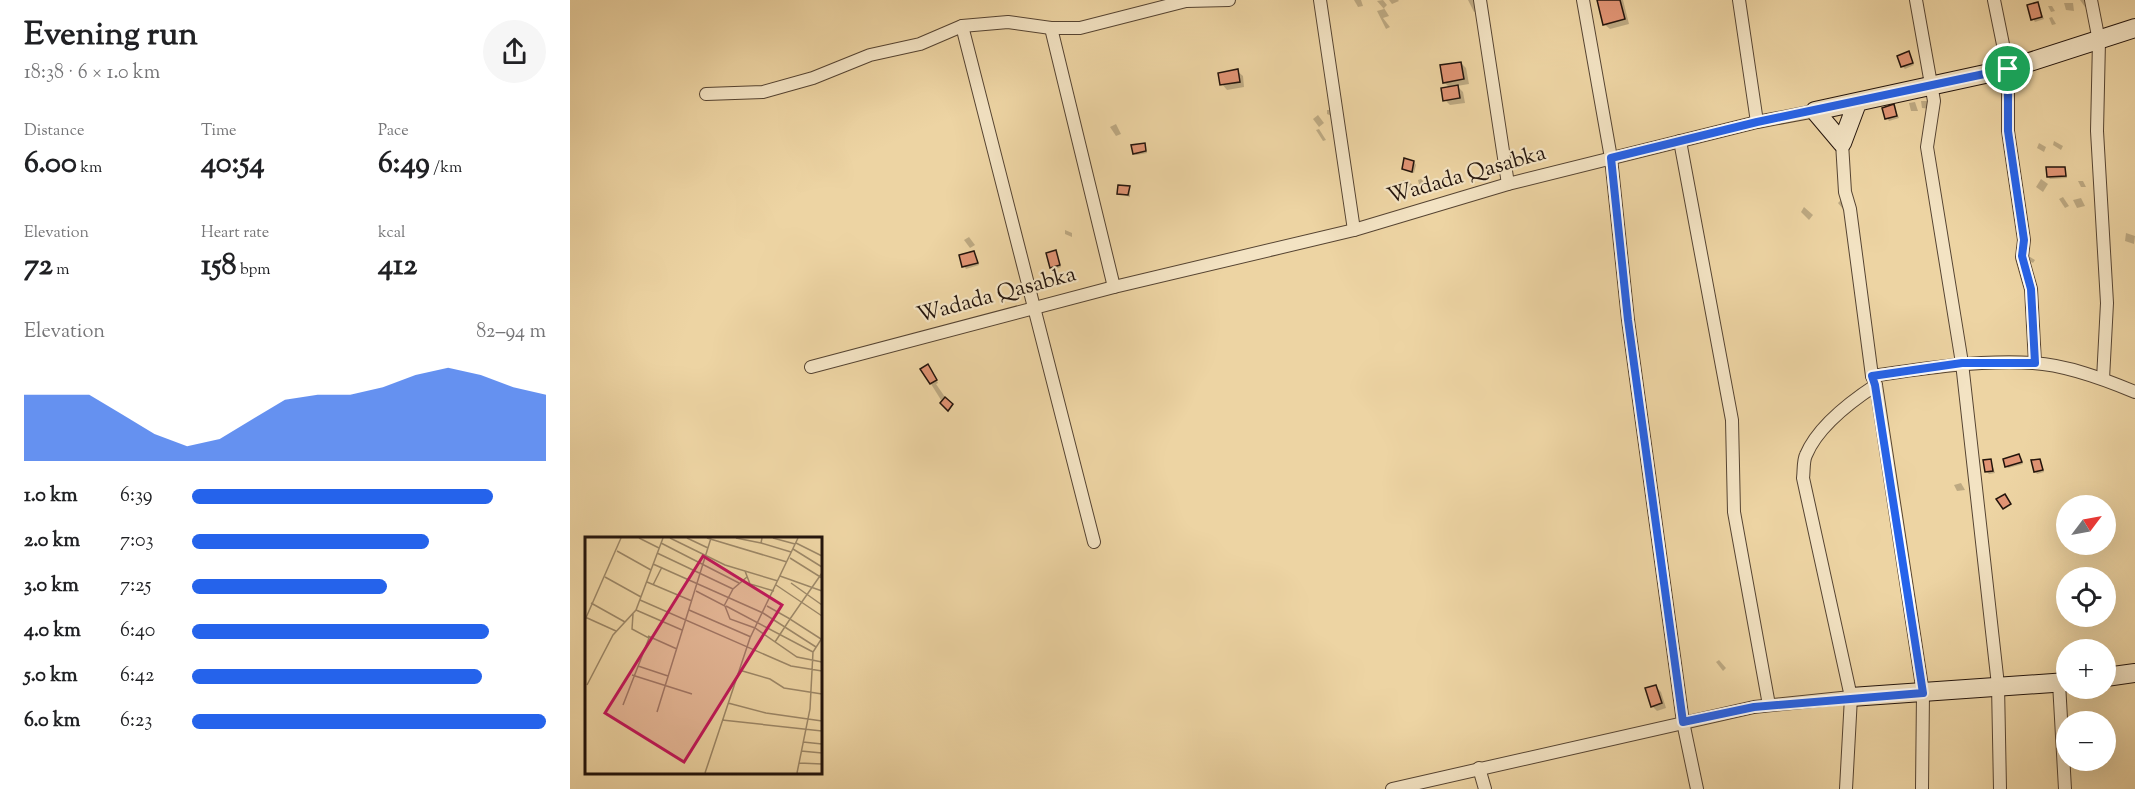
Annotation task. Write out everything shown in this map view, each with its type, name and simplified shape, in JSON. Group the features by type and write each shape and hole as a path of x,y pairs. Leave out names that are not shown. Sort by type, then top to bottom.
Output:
{"street":[{"path":"706,94 764,92 813,78 870,55 920,44 962,26 1008,22 1051,28 1080,28 1186,1 1229,0"},
{"path":"1320,0 1354,230"},
{"path":"1480,0 1508,184"},
{"path":"1583,0 1611,158 1628,320 1683,722 1697,789"},
{"path":"1739,0 1757,122"},
{"path":"1916,0 1934,101 1927,147 1962,363 1998,685 2000,789"},
{"path":"1994,0 2008,69 2008,131 2024,240 2022,256 2031,289 2035,363"},
{"path":"2091,0 2099,41 2097,131 2107,303 2103,379"},
{"path":"962,26 1094,542"},
{"path":"1051,28 1114,286"},
{"name":"Wadada Qasabka","path":"811,367 1114,286 1354,230 1508,184 1611,158 1757,122 1857,103 1932,84 2008,69 2135,28"},
{"path":"1857,103 1842,143 1845,192 1850,209 1923,693 1922,789"},
{"path":"1815,111 1842,143"},
{"path":"1680,141 1732,420 1734,512 1768,705"},
{"path":"1846,789 1851,697 1803,478 1805,456 1815,440 1833,419 1874,380 1962,363 2035,363 2103,379 2135,392"},
{"path":"2116,676 2135,673"},
{"path":"1392,789 1683,722 1768,705 1998,685 2056,682"},
{"path":"2063,699 2065,789"},
{"path":"1479,768 1485,789"}],"building":[{"path":"1597,0 1620,0 1625,19 1603,25"},
{"path":"2038,2 2042,17 2031,20 2027,5"},
{"path":"1909,51 1913,63 1901,67 1897,56"},
{"path":"1461,62 1464,79 1443,83 1440,65"},
{"path":"1238,69 1240,82 1220,85 1218,73"},
{"path":"1458,85 1460,98 1443,101 1441,88"},
{"path":"1894,104 1897,116 1885,119 1882,108"},
{"path":"1145,143 1146,151 1133,154 1131,145"},
{"path":"1404,158 1414,161 1412,172 1402,169"},
{"path":"2046,167 2065,167 2066,176 2047,177"},
{"path":"1118,185 1130,186 1128,195 1117,194"},
{"path":"1056,250 1060,265 1050,268 1046,253"},
{"path":"974,251 978,263 962,267 959,255"},
{"path":"928,364 937,380 930,384 920,369"},
{"path":"945,397 953,404 948,411 940,403"},
{"path":"2019,454 2022,462 2005,467 2003,459"},
{"path":"1991,459 1993,471 1985,472 1983,460"},
{"path":"2040,459 2043,470 2034,472 2031,460"},
{"path":"2005,494 2011,504 2003,509 1996,499"},
{"path":"1656,685 1662,703 1651,707 1645,688"}],"route":[{"path":"2008,69 2008,131 2024,240 2022,256 2031,289 2035,363 1962,363 1872,376 1923,693 1851,697 1754,707 1683,722 1628,320 1611,158 1757,122 1857,103 1932,84 2008,69"}]}
